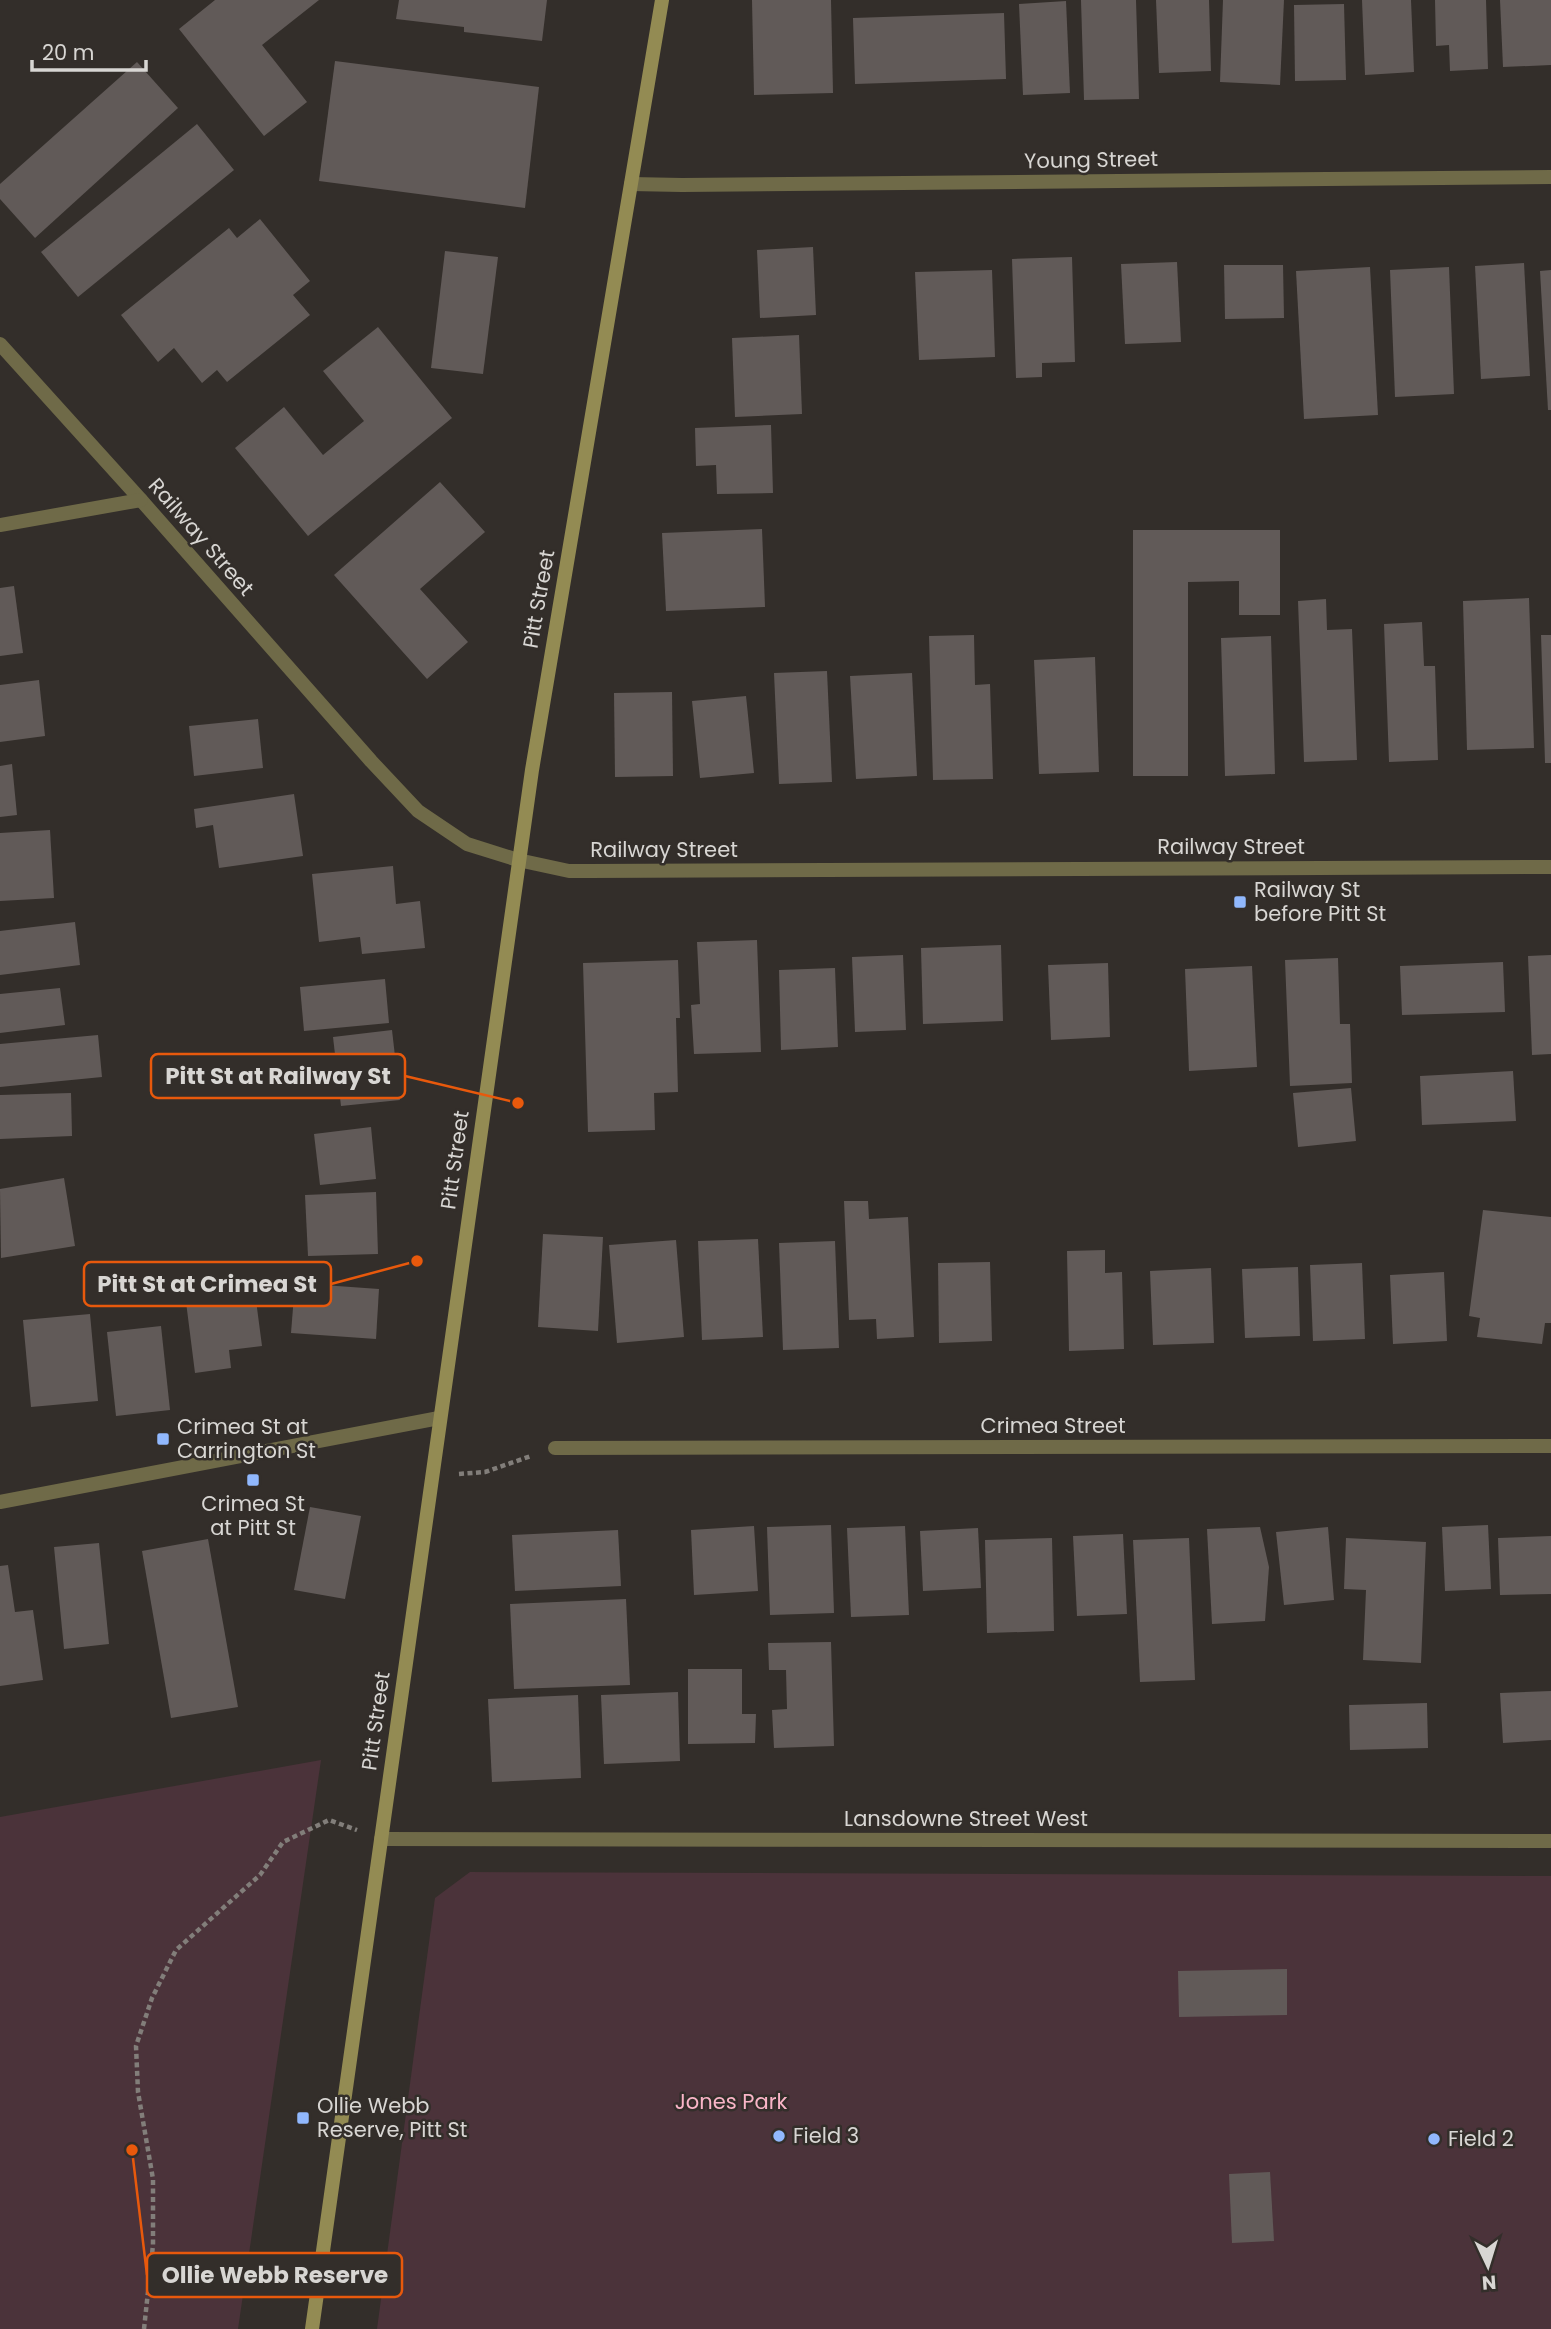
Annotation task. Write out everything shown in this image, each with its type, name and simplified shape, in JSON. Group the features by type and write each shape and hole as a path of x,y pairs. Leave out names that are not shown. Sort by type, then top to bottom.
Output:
{"main road":[{"name":"Pitt Street","path":"312,2329 518,860 663,0"}],"street":[{"name":"Young Street","path":"631,184 1551,177"},
{"name":"Railway Street","path":"0,344 371,761 418,811 467,844 518,860 569,871 1551,867"},
{"path":"0,525 141,500"},
{"path":"0,1502 439,1418"},
{"name":"Crimea Street","path":"555,1448 1551,1446"},
{"name":"Lansdowne Street West","path":"381,1839 1551,1841"}],"path":[{"path":"432,1476 485,1472 555,1448"},
{"path":"144,2329 153,2245 153,2179 138,2092 136,2046 152,1998 176,1950 260,1875 283,1843 329,1819 381,1839"}],"green space":[{"path":"321,1760 238,2329 0,2329 0,1817"},
{"name":"Jones Park","path":"470,1872 1551,1876 1551,2329 377,2329 435,1898"}],"building":[{"path":"215,0 319,0 262,45 307,102 264,136 179,29"},
{"path":"399,0 547,0 542,41 464,32 464,27 396,19"},
{"path":"752,0 831,0 833,93 754,95"},
{"path":"1081,0 1136,0 1139,99 1084,100"},
{"path":"1156,0 1209,0 1211,71 1159,73"},
{"path":"1223,0 1284,0 1280,85 1220,82"},
{"path":"1362,0 1411,0 1414,72 1365,75"},
{"path":"1435,0 1486,0 1488,69 1450,71 1449,45 1436,46"},
{"path":"1500,0 1551,0 1551,65 1503,67"},
{"path":"1066,1 1070,93 1023,95 1019,4"},
{"path":"1344,4 1346,80 1295,81 1294,5"},
{"path":"1004,13 1006,79 855,84 853,18"},
{"path":"335,61 539,87 525,208 319,181"},
{"path":"137,62 178,108 35,238 0,199 0,184"},
{"path":"197,124 234,170 78,297 41,252"},
{"path":"260,219 310,281 293,295 310,315 227,382 217,370 202,383 174,348 158,362 121,315 229,228 237,238"},
{"path":"813,247 816,315 760,318 757,250"},
{"path":"445,251 498,257 483,374 431,368"},
{"path":"1072,257 1075,362 1042,363 1042,377 1016,378 1012,259"},
{"path":"1177,262 1181,342 1125,344 1121,264"},
{"path":"1524,263 1530,376 1481,379 1475,266"},
{"path":"1224,265 1283,265 1284,318 1225,319"},
{"path":"1370,267 1378,415 1304,419 1296,271"},
{"path":"1449,267 1454,394 1395,397 1390,270"},
{"path":"992,270 995,357 919,360 915,272"},
{"path":"1551,270 1551,410 1548,410 1540,271"},
{"path":"378,327 452,418 308,536 235,448 284,407 323,455 364,421 323,371"},
{"path":"799,335 802,414 735,417 732,338"},
{"path":"771,425 773,493 717,494 716,465 696,466 695,428"},
{"path":"440,482 485,532 420,589 468,642 427,679 334,575"},
{"path":"762,529 765,607 666,611 662,533"},
{"path":"1133,530 1280,530 1280,615 1239,615 1239,581 1188,582 1188,776 1133,776"},
{"path":"14,586 23,653 0,656 0,588"},
{"path":"1529,598 1534,748 1467,750 1463,601"},
{"path":"1326,599 1327,630 1352,629 1357,760 1304,762 1298,601"},
{"path":"1422,622 1424,666 1435,666 1438,760 1389,762 1384,624"},
{"path":"974,635 975,685 990,684 993,779 933,780 929,636"},
{"path":"1541,635 1551,635 1551,763 1545,763"},
{"path":"1271,636 1275,774 1225,776 1221,638"},
{"path":"1095,657 1099,772 1039,774 1034,660"},
{"path":"827,671 832,782 779,784 774,673"},
{"path":"912,673 917,776 856,779 850,676"},
{"path":"39,680 45,736 0,742 0,685"},
{"path":"672,692 673,776 615,777 614,693"},
{"path":"746,696 754,773 700,778 692,701"},
{"path":"258,719 263,768 194,776 189,726"},
{"path":"12,764 17,815 0,817 0,766"},
{"path":"294,794 303,856 219,868 213,825 196,828 194,809"},
{"path":"50,830 54,898 0,901 0,833"},
{"path":"393,866 396,904 420,901 425,948 362,954 360,937 319,942 312,874"},
{"path":"75,922 80,965 0,975 0,931"},
{"path":"757,940 761,1052 694,1054 691,1005 700,1004 697,942"},
{"path":"1001,945 1003,1021 923,1024 921,948"},
{"path":"903,955 906,1030 855,1032 852,957"},
{"path":"1551,955 1551,1054 1532,1055 1528,956"},
{"path":"1338,958 1340,1024 1350,1024 1352,1083 1290,1086 1285,960"},
{"path":"678,960 678,1092 654,1093 655,1130 588,1132 583,963"},
{"path":"1503,962 1505,1012 1402,1015 1400,966"},
{"path":"1108,963 1110,1037 1051,1040 1048,965"},
{"path":"1252,966 1257,1067 1189,1071 1185,969"},
{"path":"835,968 838,1047 781,1050 779,970"},
{"path":"385,979 389,1023 304,1031 300,987"},
{"path":"60,988 65,1025 0,1033 0,994"},
{"path":"392,1030 400,1100 341,1106 333,1037"},
{"path":"98,1035 102,1077 0,1087 0,1044"},
{"path":"1513,1071 1516,1121 1422,1125 1420,1076"},
{"path":"1351,1088 1356,1141 1298,1147 1293,1093"},
{"path":"71,1093 72,1136 0,1139 0,1095"},
{"path":"371,1127 376,1179 320,1185 314,1134"},
{"path":"64,1178 75,1246 1,1258 0,1189"},
{"path":"376,1192 378,1254 308,1256 305,1195"},
{"path":"844,1201 868,1201 869,1219 908,1217 914,1337 877,1339 876,1319 849,1320"},
{"path":"1483,1210 1551,1217 1551,1323 1545,1323 1542,1344 1477,1337 1480,1318 1469,1316"},
{"path":"543,1234 603,1237 598,1331 538,1327"},
{"path":"758,1239 763,1337 702,1340 698,1241"},
{"path":"676,1240 684,1337 617,1343 609,1245"},
{"path":"835,1241 839,1348 783,1350 779,1243"},
{"path":"1105,1250 1105,1273 1122,1272 1124,1349 1069,1351 1067,1251"},
{"path":"990,1262 992,1341 939,1343 938,1263"},
{"path":"1362,1263 1365,1339 1313,1341 1310,1265"},
{"path":"1298,1267 1300,1336 1245,1338 1242,1269"},
{"path":"1211,1268 1214,1343 1153,1345 1150,1271"},
{"path":"1444,1272 1447,1341 1393,1344 1390,1275"},
{"path":"295,1283 379,1289 376,1339 291,1333"},
{"path":"254,1285 262,1346 229,1350 231,1368 195,1373 185,1294"},
{"path":"90,1314 98,1401 31,1407 23,1320"},
{"path":"161,1326 170,1410 116,1416 107,1332"},
{"path":"310,1507 361,1516 345,1599 294,1590"},
{"path":"831,1525 834,1613 770,1615 767,1527"},
{"path":"1488,1525 1491,1589 1445,1591 1442,1527"},
{"path":"754,1526 758,1591 694,1595 691,1530"},
{"path":"905,1526 909,1615 851,1617 847,1528"},
{"path":"1260,1527 1269,1567 1265,1621 1212,1624 1207,1529"},
{"path":"1328,1527 1334,1600 1284,1605 1276,1532"},
{"path":"978,1528 981,1588 923,1591 920,1531"},
{"path":"618,1530 621,1586 515,1591 512,1535"},
{"path":"1123,1534 1127,1614 1077,1616 1073,1536"},
{"path":"1551,1536 1551,1594 1500,1595 1498,1538"},
{"path":"1052,1538 1054,1631 987,1633 985,1540"},
{"path":"1189,1538 1195,1680 1140,1682 1133,1540"},
{"path":"1346,1538 1426,1542 1421,1663 1363,1660 1366,1590 1344,1589"},
{"path":"208,1539 238,1707 171,1718 142,1551"},
{"path":"99,1543 109,1644 64,1649 54,1547"},
{"path":"8,1565 15,1612 33,1610 43,1680 0,1686 0,1566"},
{"path":"626,1599 630,1685 514,1689 510,1604"},
{"path":"831,1642 834,1746 774,1748 772,1710 787,1709 786,1670 769,1670 768,1643"},
{"path":"688,1669 742,1669 742,1714 756,1714 755,1743 688,1744"},
{"path":"1551,1691 1551,1740 1503,1743 1500,1693"},
{"path":"678,1692 680,1761 604,1764 601,1695"},
{"path":"578,1695 581,1778 492,1782 488,1699"},
{"path":"1427,1703 1428,1748 1350,1750 1349,1705"},
{"path":"1287,1969 1287,2015 1179,2017 1178,1971"},
{"path":"1270,2172 1274,2241 1232,2243 1229,2174"}],"place":[{"name":"Railway St before Pitt St","path":"1240,902"},
{"name":"Pitt St at Railway St","path":"518,1103"},
{"name":"Pitt St at Crimea St","path":"417,1261"},
{"name":"Crimea St at Carrington St","path":"163,1439"},
{"name":"Crimea St at Pitt St","path":"253,1480"},
{"name":"Ollie Webb Reserve, Pitt St","path":"303,2118"},
{"name":"Field 3","path":"779,2136"},
{"name":"Field 2","path":"1434,2139"},
{"name":"Ollie Webb Reserve","path":"132,2150"}]}
